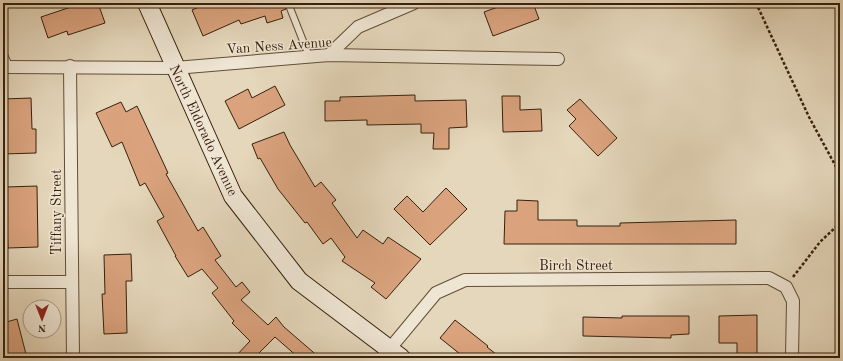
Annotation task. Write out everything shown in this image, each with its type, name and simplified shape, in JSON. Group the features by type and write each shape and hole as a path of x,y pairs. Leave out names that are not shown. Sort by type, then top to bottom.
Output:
{"street":[{"name":"North Eldorado Avenue","path":"147,3 233,196 299,281 390,355"},
{"path":"329,55 358,27 414,3"},
{"name":"Van Ness Avenue","path":"6,67 70,66 175,68 329,55 558,59"},
{"name":"Tiffany Street","path":"70,66 71,282 73,358"},
{"name":"Birch Street","path":"390,355 436,293 465,280 770,278 786,287"},
{"path":"3,282 71,282"},
{"path":"786,287 793,301 792,358"}],"lane":[{"path":"288,3 309,56"},
{"path":"3,52 6,67"}],"path":[{"path":"756,3 809,118 840,174"},
{"path":"786,287 820,242 840,223"}],"building":[{"path":"83,3 98,3 105,23 68,35 67,31 48,38 41,17"},
{"path":"208,3 222,3 224,7 236,3 284,3 286,9 281,11 283,18 267,23 265,16 241,24 239,20 203,36 192,10"},
{"path":"509,3 533,3 539,19 493,36 484,12"},
{"path":"275,86 285,105 239,129 225,101 248,89 252,98"},
{"path":"415,95 415,101 466,100 467,127 449,128 449,149 433,149 434,133 421,133 421,124 367,125 367,120 325,121 325,101 340,101 340,97"},
{"path":"502,96 520,96 520,110 541,109 542,131 503,132"},
{"path":"31,98 32,129 36,129 36,153 3,154 3,99"},
{"path":"580,99 617,138 598,156 569,126 576,119 567,110"},
{"path":"121,102 126,112 137,106 168,173 166,174 198,231 203,227 221,256 215,260 236,287 242,282 250,292 241,300 268,325 276,317 284,327 320,358 299,358 275,337 254,358 234,358 250,341 232,323 234,321 212,293 218,288 202,269 188,277 175,256 157,221 164,217 145,183 140,186 122,142 112,147 96,113"},
{"path":"284,132 315,187 321,182 336,200 332,203 357,238 363,230 383,244 388,237 421,259 386,299 371,287 375,283 342,261 345,257 331,238 323,244 307,222 305,223 278,189 260,158 258,159 252,144"},
{"path":"37,186 38,247 8,248 7,225 3,226 3,212 7,212 6,187"},
{"path":"446,188 467,209 430,245 394,209 407,196 423,212"},
{"path":"517,200 538,201 538,220 577,220 577,226 620,226 620,223 736,220 736,244 504,244 505,211 517,211"},
{"path":"131,254 132,281 126,281 127,333 104,334 102,294 105,294 104,255"},
{"path":"757,315 757,358 737,358 737,343 719,343 719,316"},
{"path":"622,316 689,316 689,334 671,335 671,338 583,336 583,317 622,318"},
{"path":"17,319 27,358 3,358 3,323"},
{"path":"455,320 501,358 465,358 440,338"}]}
